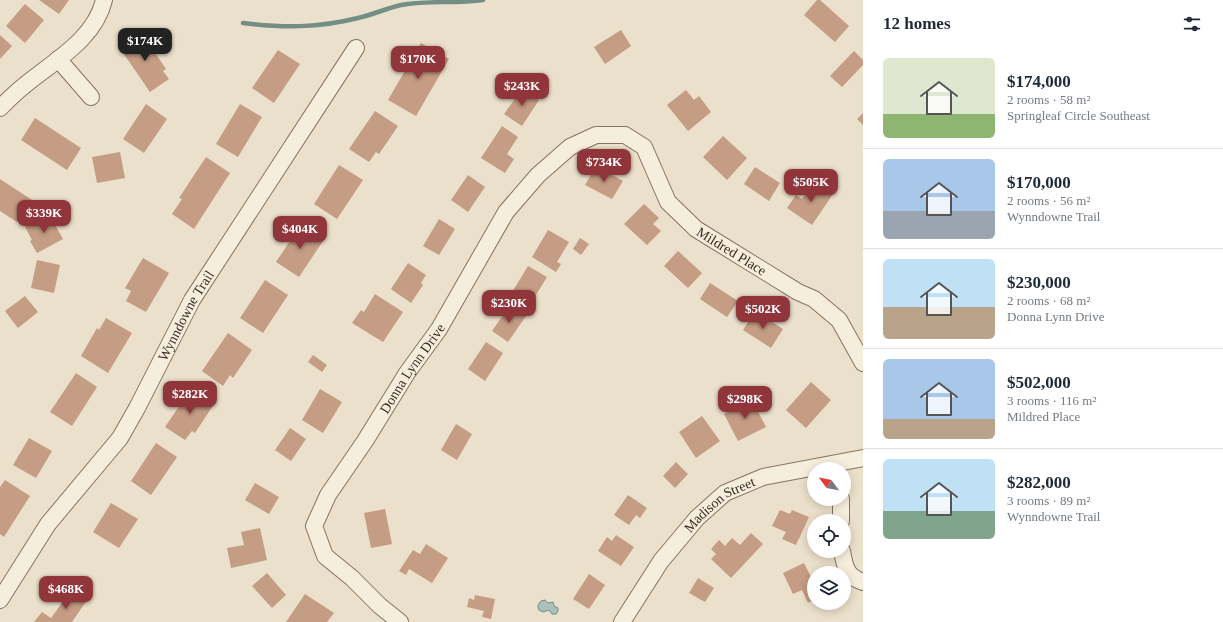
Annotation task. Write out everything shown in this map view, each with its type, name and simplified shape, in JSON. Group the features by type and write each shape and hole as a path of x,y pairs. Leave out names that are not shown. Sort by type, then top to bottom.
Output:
{"street":[{"path":"0,108 25,85 79,42 92,26 104,0"},
{"name":"Wynndowne Trail","path":"0,600 48,524 120,438 192,300 356,48"},
{"path":"58,59 91,97"},
{"name":"Donna Lynn Drive","path":"400,622 380,606 352,578 326,556 314,526 328,495 365,441 407,373 439,329 506,212 538,175 570,147 596,135 612,135"},
{"name":"Mildred Place","path":"612,135 625,135 644,147 668,202 696,229 798,292 814,299 839,320 863,363"},
{"name":"Madison Street","path":"851,462 863,458"},
{"name":"Madison Street","path":"622,622 661,561 696,518 725,493 763,476 807,470"},
{"path":"843,558 845,567 850,575 863,582"}],"water":[{"path":"545,600 548,603 553,602 554,606 558,608 556,614 552,614 549,610 543,612 539,610 539,604 541,601"}],"building":[{"path":"39,0 69,0 59,14"},
{"path":"817,0 820,0 849,26 835,42 804,15"},
{"path":"25,4 44,20 25,43 6,26"},
{"path":"621,30 631,46 605,64 594,47"},
{"path":"141,32 166,69 163,71 169,79 150,92 119,47"},
{"path":"0,35 12,46 0,59"},
{"path":"421,43 449,59 416,116 388,100"},
{"path":"278,50 300,64 274,103 252,88"},
{"path":"854,51 863,60 863,65 842,87 830,76"},
{"path":"522,89 539,100 522,126 504,114"},
{"path":"686,90 694,100 699,96 711,112 688,131 667,105"},
{"path":"146,104 167,119 144,153 123,139"},
{"path":"240,104 262,117 238,157 216,144"},
{"path":"375,111 398,126 379,154 376,152 369,162 349,149"},
{"path":"863,113 863,125 857,119"},
{"path":"35,118 81,148 67,170 21,140"},
{"path":"502,126 518,137 507,154 514,159 505,173 481,158"},
{"path":"723,136 747,158 727,180 703,157"},
{"path":"120,152 125,178 97,183 92,157"},
{"path":"206,157 230,173 194,229 172,214 182,199 179,198"},
{"path":"339,165 363,180 337,219 314,204"},
{"path":"596,166 623,181 612,199 585,185"},
{"path":"755,167 780,183 769,201 744,184"},
{"path":"468,175 485,187 468,212 451,200"},
{"path":"0,179 32,200 17,222 0,211"},
{"path":"825,184 835,191 812,225 787,208 796,195 802,199 812,185 821,191"},
{"path":"644,204 659,218 653,224 661,231 647,245 624,224"},
{"path":"49,214 63,239 37,253 30,241 32,240 25,227"},
{"path":"439,219 455,229 439,255 423,246"},
{"path":"302,223 325,238 299,277 276,262"},
{"path":"548,230 569,242 557,262 561,264 556,272 532,257"},
{"path":"580,238 589,244 581,255 573,249"},
{"path":"678,251 702,273 688,288 664,266"},
{"path":"143,258 169,273 146,312 126,301 131,291 125,288"},
{"path":"37,260 60,265 54,293 31,288"},
{"path":"408,263 426,275 421,283 423,285 411,303 391,289"},
{"path":"528,266 547,277 534,298 533,297 528,304 511,294"},
{"path":"265,280 288,295 263,333 240,318"},
{"path":"710,283 738,301 727,317 700,299"},
{"path":"375,294 403,312 383,342 352,323 361,310 364,312"},
{"path":"25,296 38,312 18,328 5,311"},
{"path":"510,305 526,316 508,342 492,331"},
{"path":"755,311 783,329 771,348 743,330"},
{"path":"106,318 132,333 108,373 81,356 97,328 99,330"},
{"path":"228,333 252,350 233,378 230,375 223,386 202,371"},
{"path":"486,342 503,353 485,381 468,369"},
{"path":"313,355 327,365 322,372 308,362"},
{"path":"76,373 97,387 72,426 50,412"},
{"path":"811,382 831,400 806,428 786,410"},
{"path":"191,389 214,404 195,433 192,431 185,440 165,427"},
{"path":"320,389 342,402 323,433 302,420"},
{"path":"752,400 766,427 738,441 724,414"},
{"path":"702,416 720,441 696,458 679,432"},
{"path":"456,424 472,434 457,460 441,450"},
{"path":"290,428 306,439 291,461 275,450"},
{"path":"29,438 52,451 36,478 13,465"},
{"path":"156,443 177,457 151,495 131,481"},
{"path":"676,462 688,474 675,488 663,476"},
{"path":"5,480 30,496 4,537 0,534 0,487"},
{"path":"255,483 279,497 269,514 245,500"},
{"path":"628,495 647,508 640,518 636,515 629,525 614,515"},
{"path":"111,503 138,519 119,548 93,532"},
{"path":"385,509 392,544 371,548 364,513"},
{"path":"780,510 790,514 792,510 807,516 807,521 796,545 782,539 786,532 772,526"},
{"path":"260,528 267,560 231,568 227,548 244,545 241,532"},
{"path":"751,533 763,544 731,578 711,559 716,554 711,549 719,540 725,546 732,538 740,545"},
{"path":"616,535 634,547 621,566 598,551 607,537 612,541"},
{"path":"426,544 448,558 432,583 409,569 406,575 399,571 413,550 420,554"},
{"path":"804,563 807,569 807,601 802,590 793,594 783,573"},
{"path":"267,573 286,595 272,608 252,586"},
{"path":"589,574 605,585 589,609 573,599"},
{"path":"698,578 714,588 705,602 689,593"},
{"path":"72,589 87,600 72,622 34,622 42,612 51,618"},
{"path":"305,594 334,613 327,622 286,622"},
{"path":"475,595 495,599 491,619 482,617 484,611 467,607 469,598 474,600"}],"waterway":[{"path":"243,23 273,26 329,24 358,18 401,5 483,0"}]}
